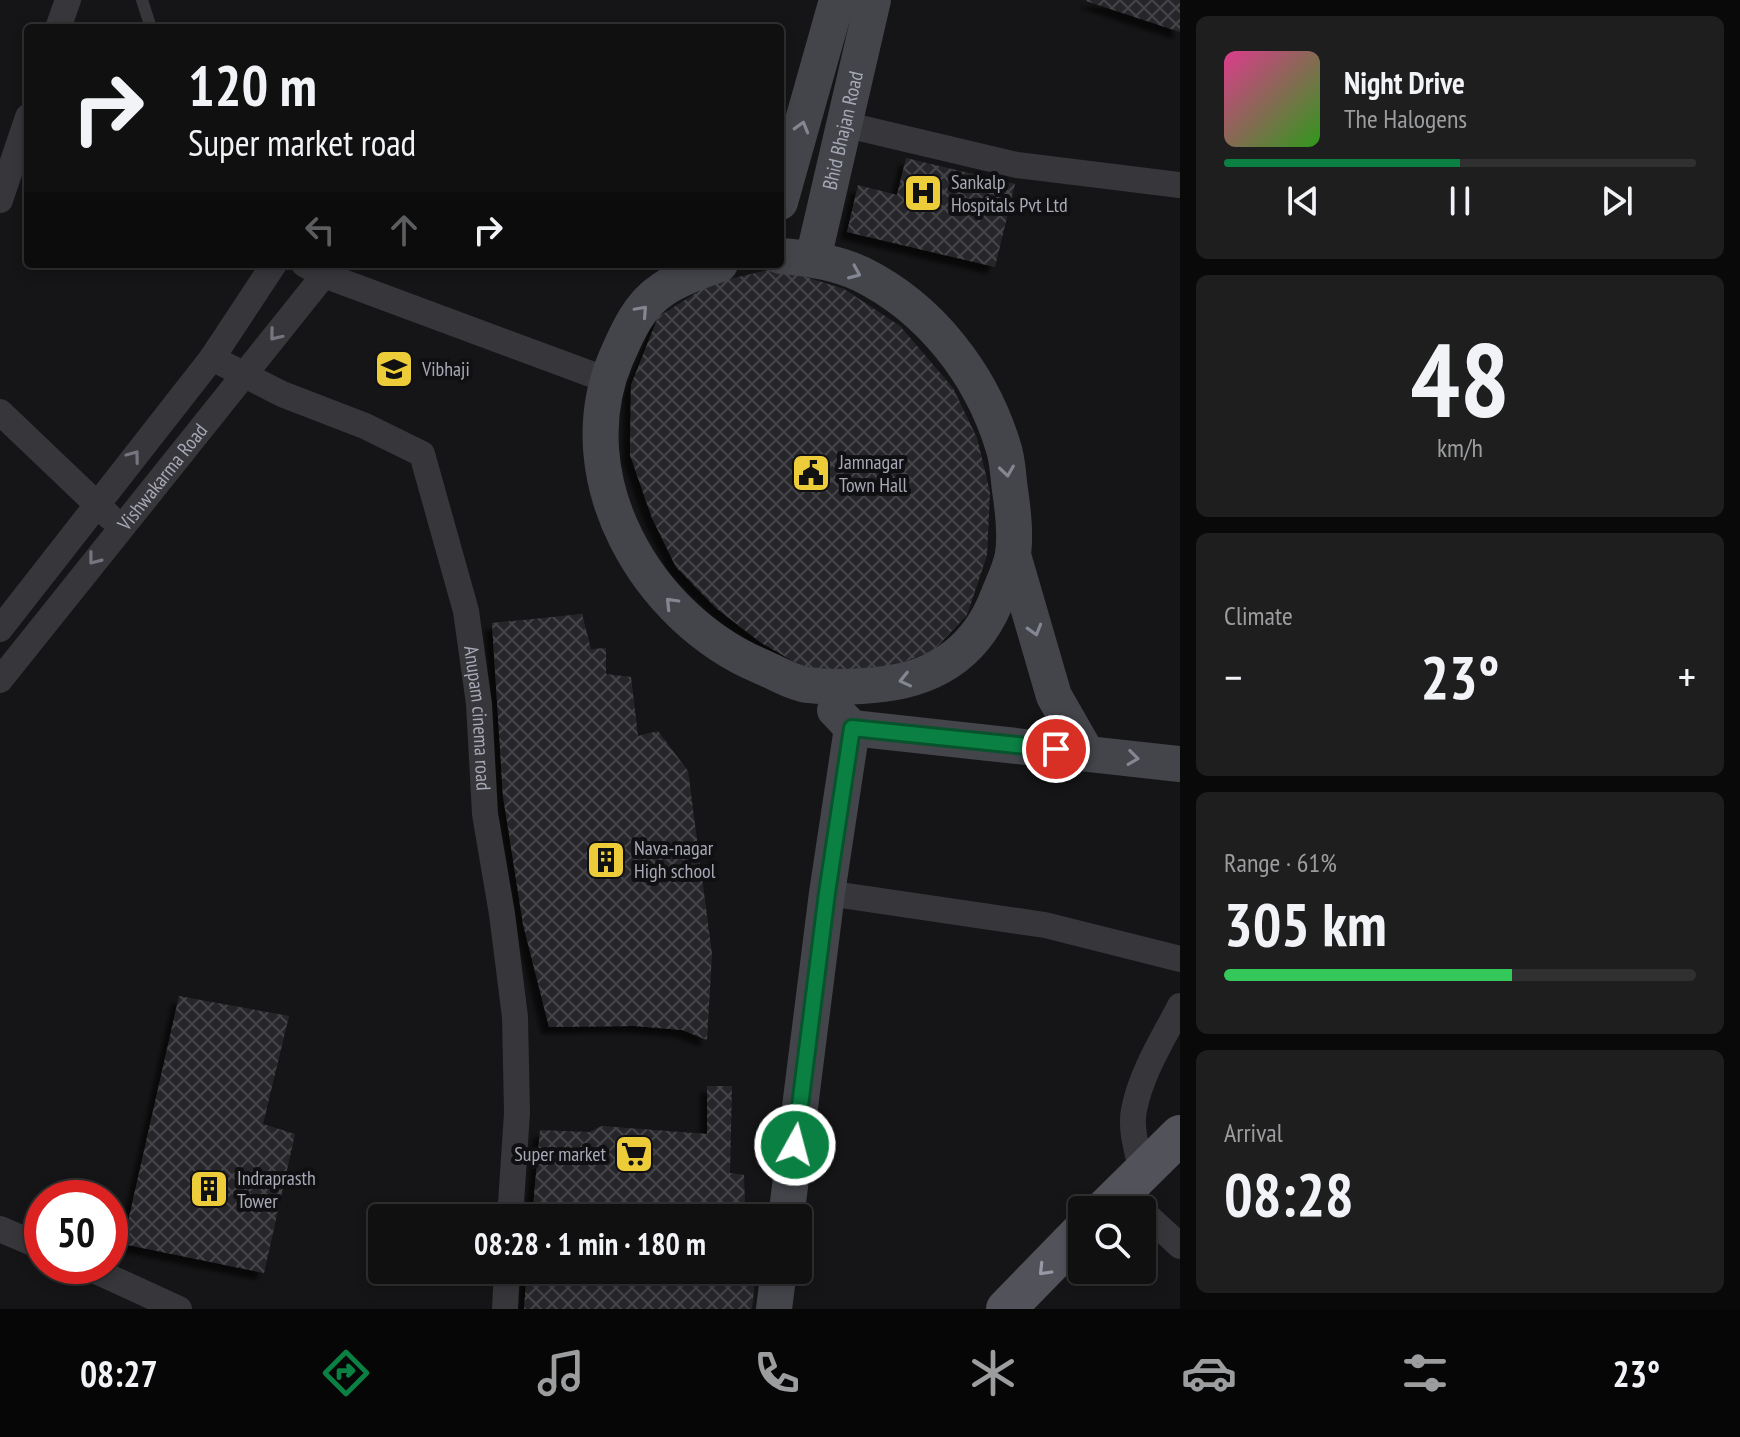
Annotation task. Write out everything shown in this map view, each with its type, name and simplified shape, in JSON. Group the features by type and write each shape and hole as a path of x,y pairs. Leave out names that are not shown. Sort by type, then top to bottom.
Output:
{"main road":[{"name":"Bhid Bhajan Road","path":"784,188 837,0"},
{"name":"Bhid Bhajan Road","path":"797,258 843,124 873,0"},
{"path":"797,258 860,273 911,306 953,347 985,400 1004,448 1013,507 1013,555 1054,696 1086,752"},
{"path":"711,268 660,291 631,323 607,380 601,424 606,486 634,556 666,599 704,635 738,657 805,685 852,728 1180,764"},
{"path":"805,685 864,687 909,681 947,664 949,653 972,641 993,610 1013,555"},
{"path":"788,1204 827,893 852,728"},
{"path":"1132,1196 1180,1135"},
{"path":"1006,1309 1068,1245"},
{"path":"774,1309 777,1284"}],"street":[{"path":"59,24 68,0"},
{"path":"843,124 1017,165 1180,185"},
{"path":"0,200 24,129"},
{"name":"Vishwakarma Road","path":"0,629 212,358 271,268"},
{"name":"Vishwakarma Road","path":"0,680 243,374 314,269 607,380"},
{"name":"Anupam cinema road","path":"212,358 282,394 365,426 422,454 466,611 479,704 485,814 515,1017 517,1113 511,1204"},
{"path":"0,412 120,526"},
{"path":"827,893 1045,925 1180,959"},
{"path":"1130,1196 1135,1139 1133,1112 1146,1072 1180,1006"},
{"path":"1156,1223 1180,1246"},
{"path":"0,1229 24,1239"},
{"path":"124,1284 179,1309"},
{"path":"505,1309 506,1284"}],"lane":[{"path":"142,0 150,24"}],"building":[{"path":"1180,0 1180,32 1086,1"},
{"path":"906,158 1015,184 995,267 847,232 858,185 897,195"},
{"name":"Jamnagar Town Hall","path":"777,268 844,289 900,326 953,388 977,438 990,492 987,555 967,615 933,651 876,672 812,672 760,642 716,608 676,567 652,518 630,455 631,385 658,317 712,283"},
{"name":"Nava-nagar High school","path":"582,614 591,649 606,648 606,674 631,677 638,736 658,731 688,771 712,954 707,1040 682,1030 635,1026 549,1027 523,924 503,796 492,623"},
{"name":"Indraprasth Tower","path":"179,996 289,1016 263,1124 295,1134 264,1273 128,1245 128,1222"},
{"name":"Super market","path":"707,1086 732,1086 730,1173 744,1175 745,1204 533,1204 540,1130 589,1132 602,1126 707,1134"},
{"path":"526,1284 755,1284 752,1309 524,1309"}],"place":[{"name":"Sankalp Hospitals Pvt Ltd","path":"923,193"},
{"name":"Vibhaji","path":"394,369"},
{"name":"Jamnagar Town Hall","path":"811,473"},
{"name":"Nava-nagar High school","path":"606,860"},
{"name":"Super market","path":"634,1154"},
{"name":"Indraprasth Tower","path":"209,1189"}],"route":[{"path":"795,1145 827,893 852,728 1056,749"}]}
